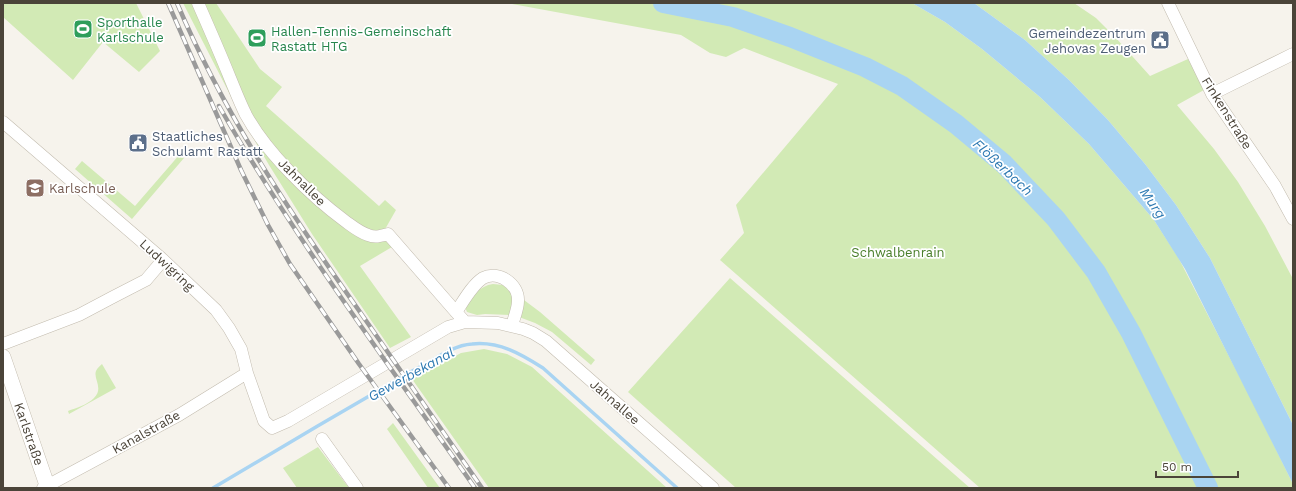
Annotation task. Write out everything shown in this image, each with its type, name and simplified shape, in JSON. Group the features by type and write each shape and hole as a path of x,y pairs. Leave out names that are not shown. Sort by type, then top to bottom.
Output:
{"street":[{"name":"Jahnallee","path":"198,3 246,114 257,132 292,175 358,231 369,236 379,237 388,234 465,322"},
{"name":"Finkenstraße","path":"1168,3 1212,94 1275,186 1293,219"},
{"path":"1212,94 1293,54"},
{"name":"Ludwigring","path":"3,122 163,260 216,310 229,328 241,349 246,374 264,421 272,428 288,421"},
{"path":"3,344 79,315 146,280 163,260"},
{"path":"456,312 476,284 483,278 498,276 507,280 514,287 517,293 518,301 512,325"},
{"name":"Jahnallee","path":"288,421 448,327 465,322 512,325 533,333 546,341 713,488"},
{"name":"Karlstraße","path":"3,357 46,487"},
{"name":"Kanalstraße","path":"46,487 178,415 246,374"},
{"path":"322,439 357,488"}],"green space":[{"name":"Sporthalle Karlschule","path":"3,3 136,3 160,51 139,72 103,42 73,80 3,17"},
{"path":"183,3 216,3 260,69 282,87 266,106 379,206 385,200 396,210 384,231 397,244 360,266 411,337 390,348 312,234 245,124"},
{"name":"Schwalbenrain","path":"506,3 912,3 945,22 982,49 1040,97 1089,144 1154,220 1178,257 1250,397 1293,484 1293,488 1212,488 1135,333 1099,270 1059,218 1007,163 959,122 905,84 881,70 798,36 881,78 954,127 1001,169 1052,222 1092,274 1128,334 1205,488 980,488 720,260 744,233 736,205 838,84 744,48 726,57 710,53 681,35"},
{"path":"974,3 1074,3 1096,18 1150,76 1188,59 1204,90 1177,105 1214,149 1238,182 1265,226 1293,279 1293,425 1210,258 1176,205 1145,164 1108,120 1069,80 1025,40"},
{"path":"180,154 184,158 132,219 75,169 82,161 135,206"},
{"path":"730,278 970,488 736,488 628,392"},
{"path":"493,284 503,285 510,288 514,300 510,315 477,315 467,312 465,307 474,295 480,289"},
{"path":"524,300 595,360 591,365 552,332 519,317"},
{"path":"484,349 507,354 532,367 667,488 489,488 412,379 461,353"},
{"path":"102,364 116,388 69,414 68,411 88,403 97,394 98,387 95,374 97,369"},
{"path":"393,423 440,488 428,488 387,429"},
{"path":"318,447 349,488 297,488 283,468"}],"water":[{"name":"Murg","path":"912,3 974,3 1025,40 1069,80 1108,120 1145,164 1176,205 1210,258 1293,425 1293,484 1185,269 1154,220 1089,144 1040,97 982,49 945,22"}],"waterway":[{"name":"Flößerbach","path":"663,3 733,17 790,37 865,67 902,86 956,124 1004,164 1056,219 1096,272 1131,333 1208,488"},
{"name":"Gewerbekanal","path":"213,488 401,377 446,352 461,346 472,344 501,347 518,353 543,368 677,488"}],"railway":[{"path":"168,3 241,170 268,225 290,264 359,364 449,488"},
{"path":"177,3 216,84 237,124 260,162 334,275 482,488"},
{"path":"219,106 279,204 342,300 475,488"}],"place":[{"name":"Sporthalle Karlschule","path":"83,29"},
{"name":"Hallen-Tennis-Gemeinschaft Rastatt HTG","path":"257,38"},
{"name":"Gemeindezentrum Jehovas Zeugen","path":"1160,40"},
{"name":"Staatliches Schulamt Rastatt","path":"138,143"},
{"name":"Karlschule","path":"35,188"}]}
